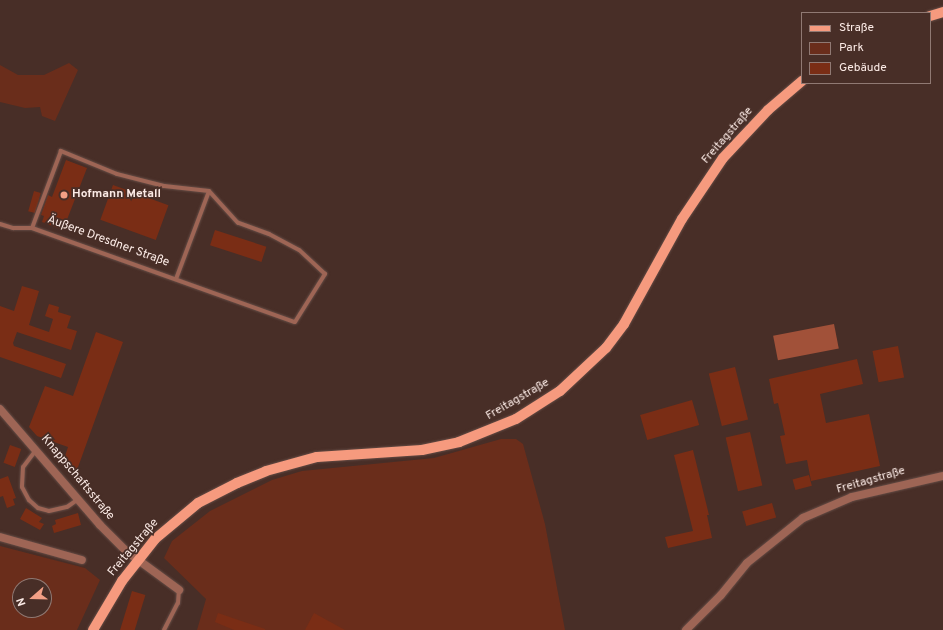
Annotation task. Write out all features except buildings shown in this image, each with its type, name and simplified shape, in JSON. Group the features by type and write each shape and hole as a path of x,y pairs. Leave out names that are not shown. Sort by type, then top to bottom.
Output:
{"main road":[{"path":"931,16 943,12"},
{"name":"Freitagstraße","path":"92,630 106,604 155,539 198,503 266,470 317,457 432,448 489,432 550,398 578,376 606,348 640,299 682,219 723,158 763,116 801,83"}],"street":[{"name":"Knappschaftsstraße","path":"0,409 37,450 77,500 138,560"},
{"name":"Freitagstraße","path":"686,630 721,595 747,563 803,518 852,497 943,476"},
{"path":"0,537 82,560"},
{"path":"138,560 179,590"}],"lane":[{"name":"Äußere Dresdner Straße","path":"0,224 13,228 32,228 295,322 325,274 299,250 269,234 238,224 210,191 164,186 116,174 61,150 32,228"},
{"name":"Äußere Dresdner Straße","path":"176,279 210,191"},
{"path":"37,450 23,467 22,487 29,500 38,508 49,511 67,507 77,500"},
{"path":"164,630 178,603 179,590"}],"green space":[{"path":"69,63 78,70 55,121 42,116 40,107 25,108 0,102 0,65 18,75 44,75"},
{"path":"501,439 516,439 523,444 545,524 565,630 197,630 206,599 164,558 172,541 210,511 272,480 302,471 434,458"},
{"path":"0,546 85,568 100,580 77,630 0,630"}],"shaded area":[{"path":"834,324 839,349 778,360 773,336"}],"place":[{"name":"Hofmann Metall","path":"64,195"}]}
